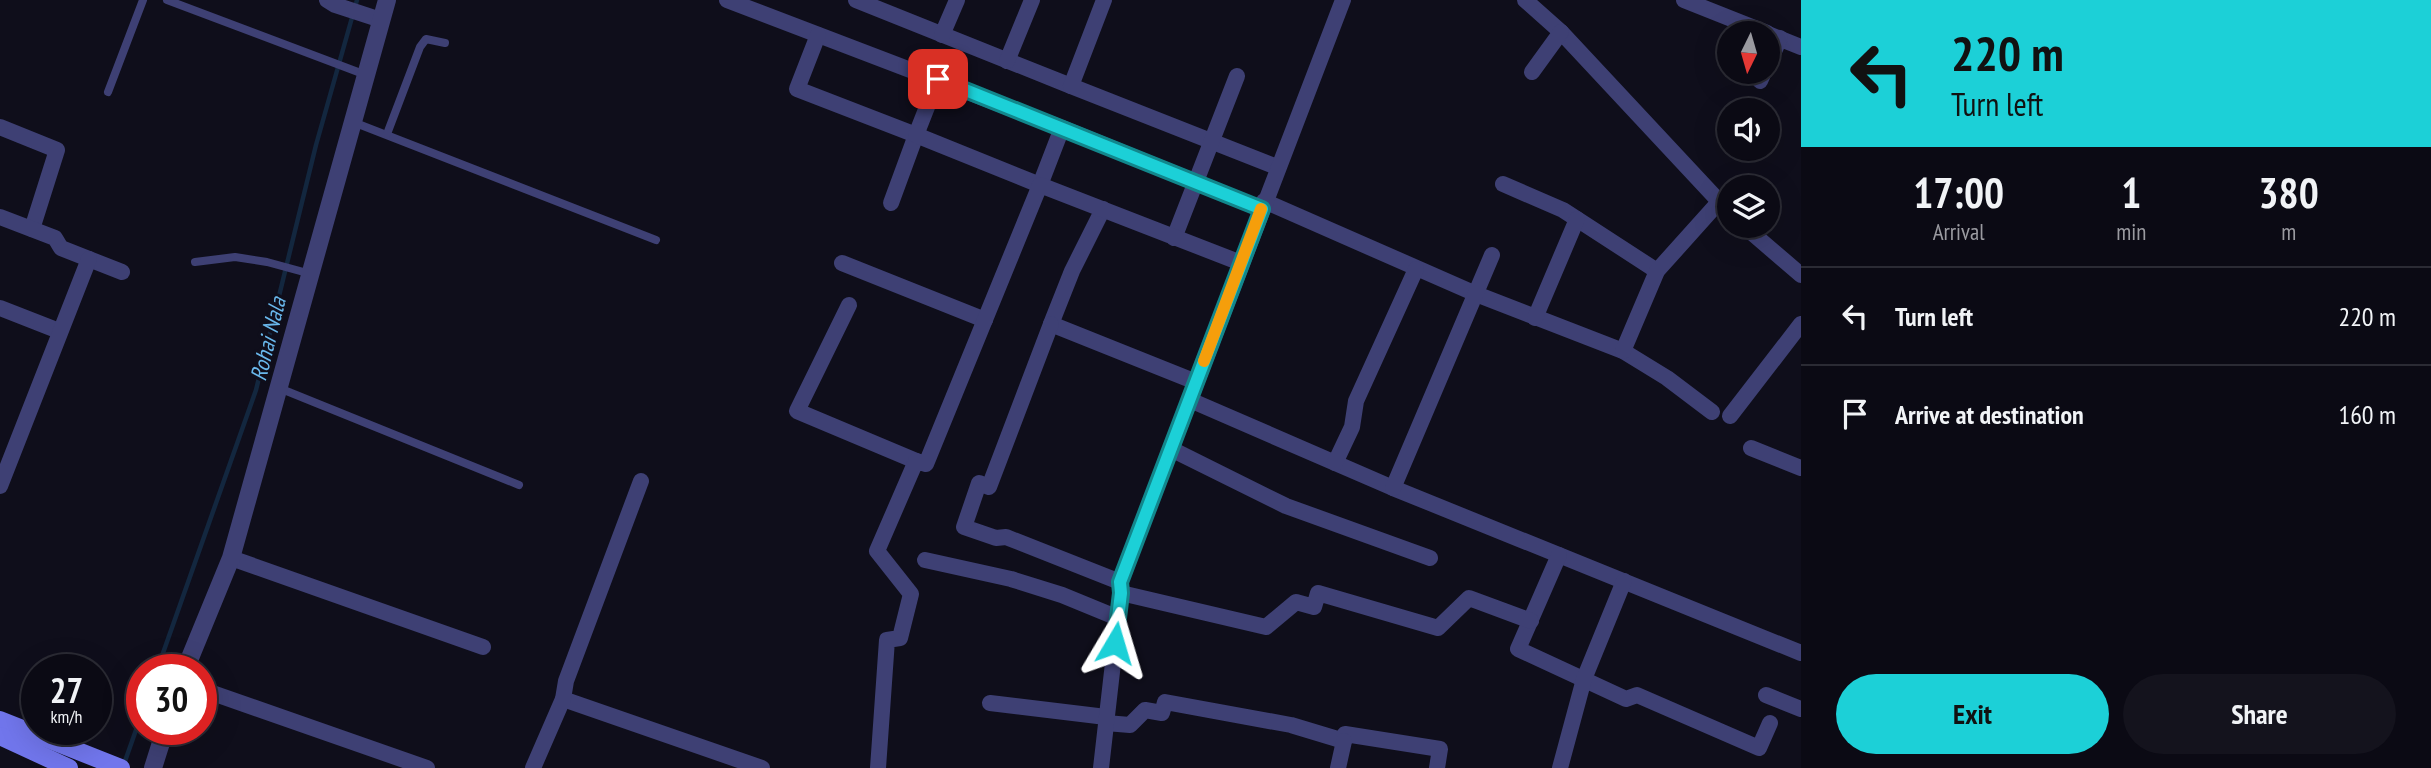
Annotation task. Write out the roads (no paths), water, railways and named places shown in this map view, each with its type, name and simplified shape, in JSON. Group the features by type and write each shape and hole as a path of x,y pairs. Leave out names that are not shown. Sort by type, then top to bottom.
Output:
{"main road":[{"path":"0,720 49,749 69,768"},
{"path":"0,736 94,758 121,768"}],"street":[{"path":"192,654 231,558 279,388 307,273 353,122 374,19 387,0"},
{"path":"727,0 763,7 818,35 938,79 1196,182 1263,205 1535,318 1623,351 1667,378 1712,412"},
{"path":"856,0 884,5 942,35 1277,167"},
{"path":"942,35 957,0"},
{"path":"1007,61 1032,0"},
{"path":"1071,86 1104,0"},
{"path":"1101,768 1120,587 1277,167 1343,0"},
{"path":"1525,0 1561,32 1717,201"},
{"path":"1684,0 1736,21"},
{"path":"331,3 374,19"},
{"path":"1532,72 1561,32"},
{"path":"818,35 797,89 1241,264"},
{"path":"1780,39 1801,47"},
{"path":"1174,238 1237,76"},
{"path":"891,203 938,79"},
{"path":"0,127 57,150 32,229"},
{"path":"849,305 797,411 926,464 1062,128"},
{"path":"1503,184 1563,210 1657,271"},
{"path":"1102,209 1072,271 989,487 979,483 964,527 996,538 1006,537 1120,587 1266,627 1296,602 1314,607 1318,593 1438,628 1469,598 1531,621"},
{"path":"1623,351 1657,271 1717,213"},
{"path":"0,217 55,238 61,248 122,272"},
{"path":"1535,318 1577,219"},
{"path":"1758,238 1801,275"},
{"path":"1393,488 1492,256"},
{"path":"0,486 89,259"},
{"path":"842,263 985,320"},
{"path":"1335,463 1352,427 1356,401 1416,269"},
{"path":"0,308 59,331"},
{"path":"1051,324 1196,382"},
{"path":"1730,416 1798,332"},
{"path":"1190,400 1393,488 1801,653"},
{"path":"1751,448 1801,468"},
{"path":"1171,449 1286,506 1430,558"},
{"path":"878,768 887,640 900,638 911,594 877,551 916,461"},
{"path":"533,768 563,699 566,681 641,481"},
{"path":"1559,555 1518,649 1626,699 1637,695 1759,748 1770,723"},
{"path":"231,558 483,647"},
{"path":"925,560 1011,579 1062,595 1118,618"},
{"path":"1560,768 1584,679 1624,581"},
{"path":"217,695 427,768"},
{"path":"1766,695 1801,709"},
{"path":"563,699 762,768"},
{"path":"990,703 1130,725 1145,710 1162,713 1165,702 1291,725 1344,741"},
{"path":"1338,768 1345,734 1440,749 1437,768"},
{"path":"153,768 160,745"}],"lane":[{"path":"108,92 143,0"},
{"path":"167,0 363,73"},
{"path":"387,134 426,39 445,43"},
{"path":"353,122 656,240"},
{"path":"195,262 234,257 267,262 307,273"},
{"path":"279,388 519,485"}],"waterway":[{"name":"Rohai Nala","path":"163,654 256,390 316,145 357,0"},
{"name":"Rohai Nala","path":"124,764 131,745"}]}
